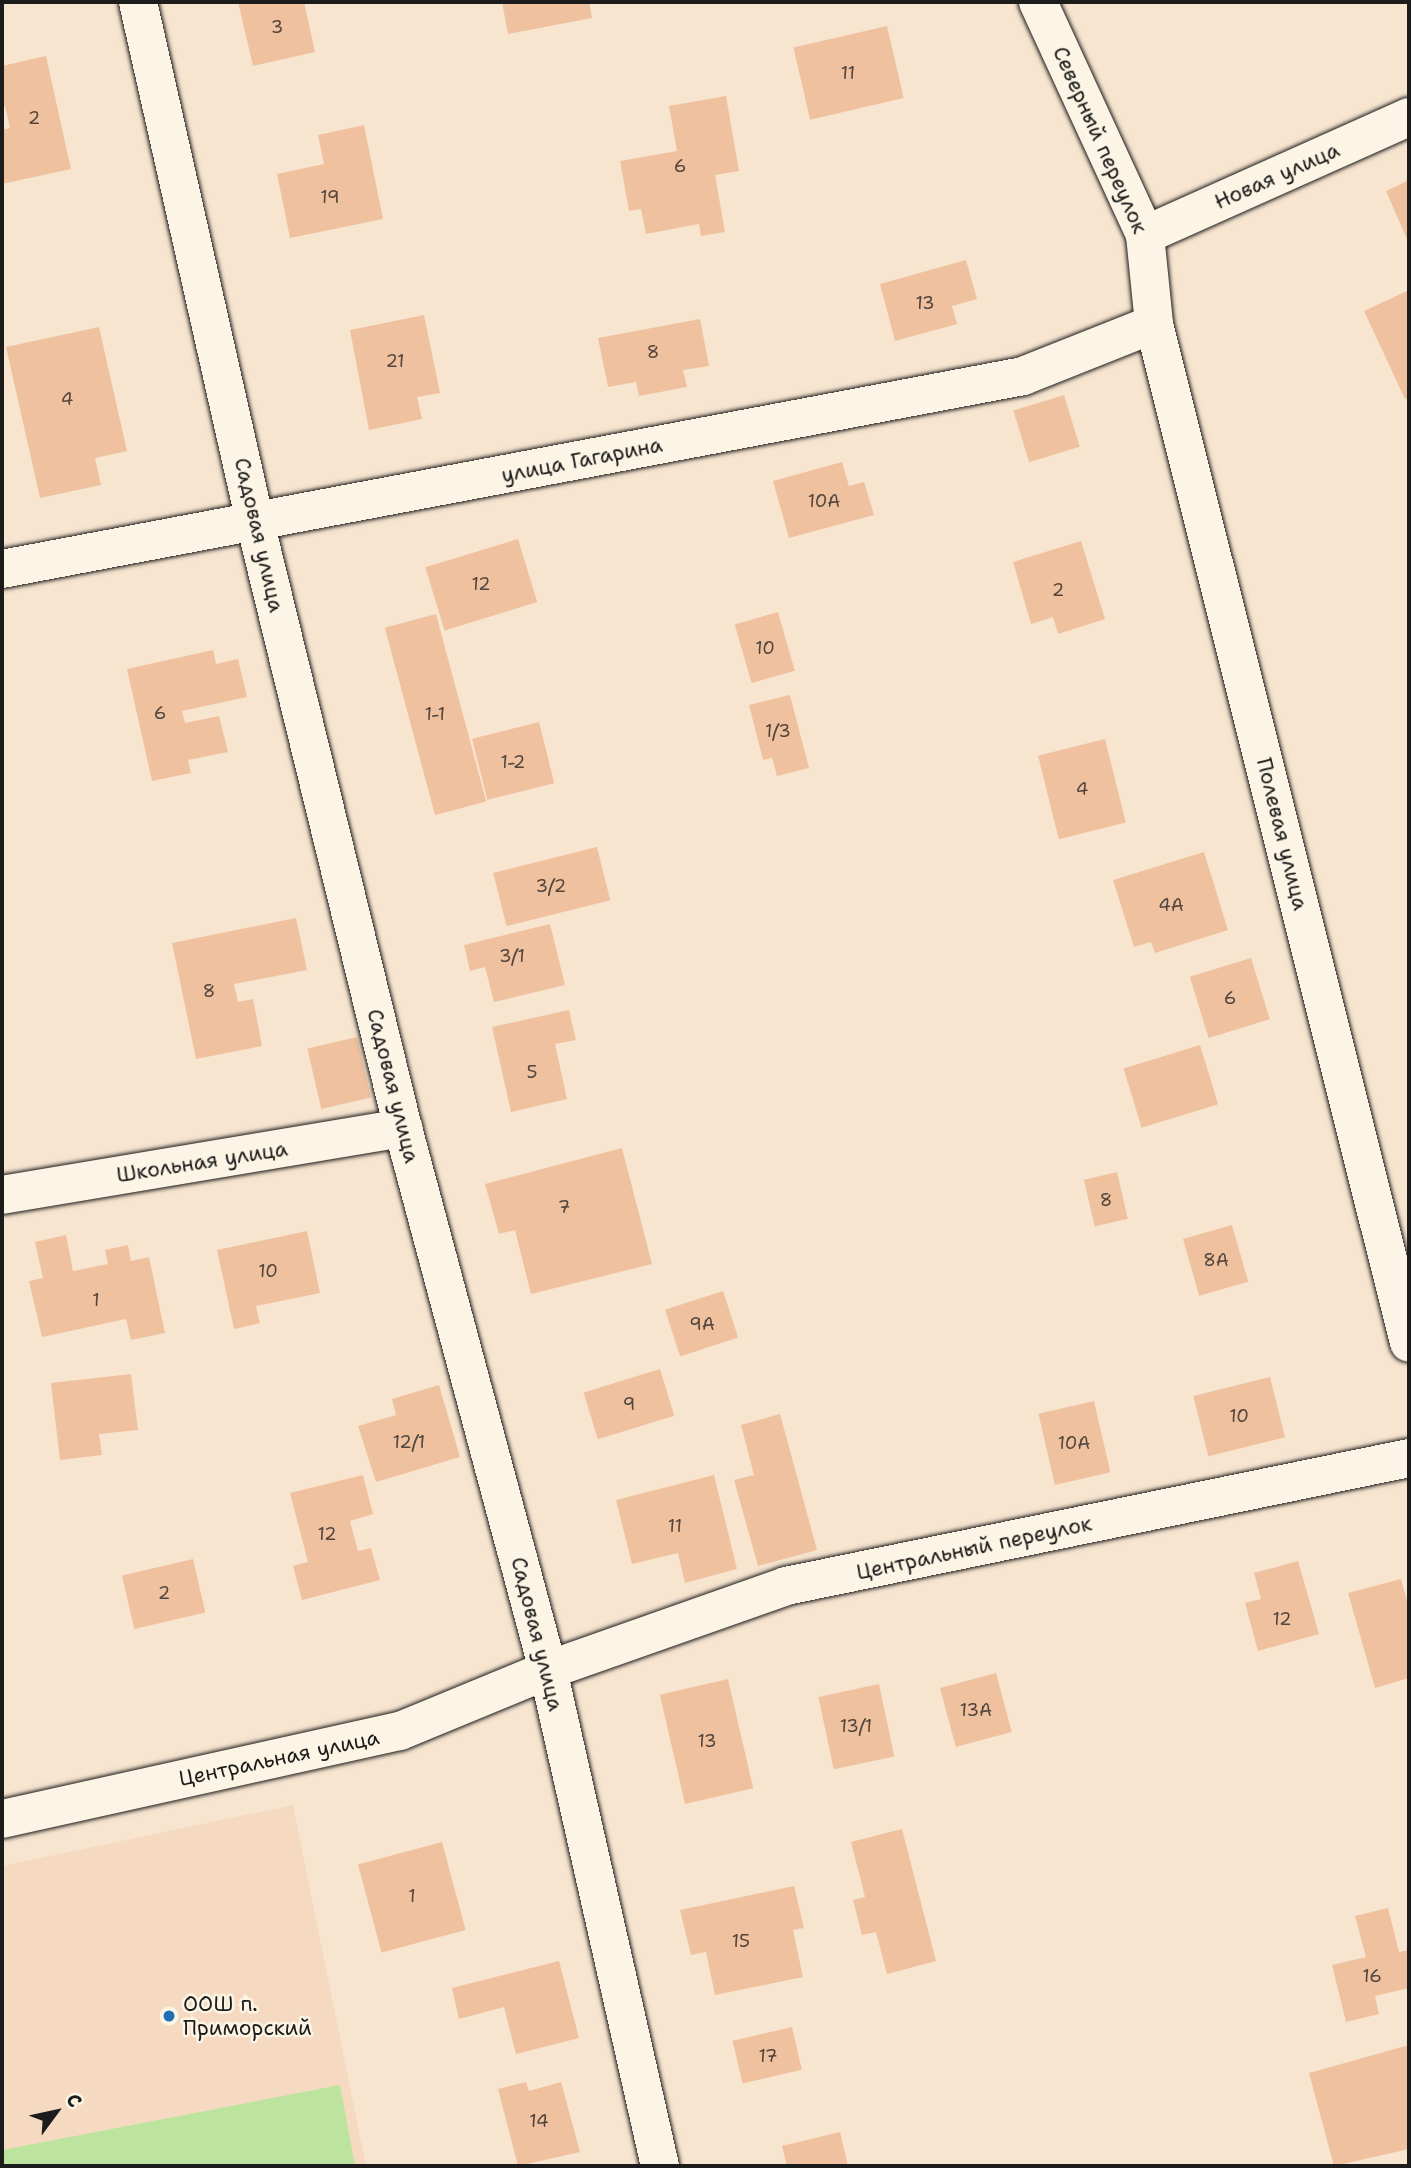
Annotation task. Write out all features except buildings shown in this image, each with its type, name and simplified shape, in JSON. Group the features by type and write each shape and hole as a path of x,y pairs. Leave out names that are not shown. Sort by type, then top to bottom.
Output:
{"street":[{"name":"Садовая улица","path":"138,2 255,522 403,1128 548,1670 660,2166"},
{"name":"Северный переулок","path":"1038,2 1145,235 1154,324"},
{"name":"Новая улица","path":"1145,235 1409,117"},
{"name":"улица Гагарина","path":"2,569 1023,376 1154,324"},
{"name":"Полевая улица","path":"1154,324 1409,1343"},
{"name":"Школьная улица","path":"2,1195 403,1128"},
{"name":"Центральный переулок","path":"548,1670 786,1586 1409,1458"},
{"name":"Центральная улица","path":"2,1819 400,1731 548,1670"}],"shaded area":[{"name":"ООШ п. Приморский","path":"293,1805 366,2166 2,2166 2,1866"}],"green space":[{"path":"340,2085 355,2166 2,2166 2,2150"}],"place":[{"name":"ООШ п. Приморский","path":"169,2016"}]}
